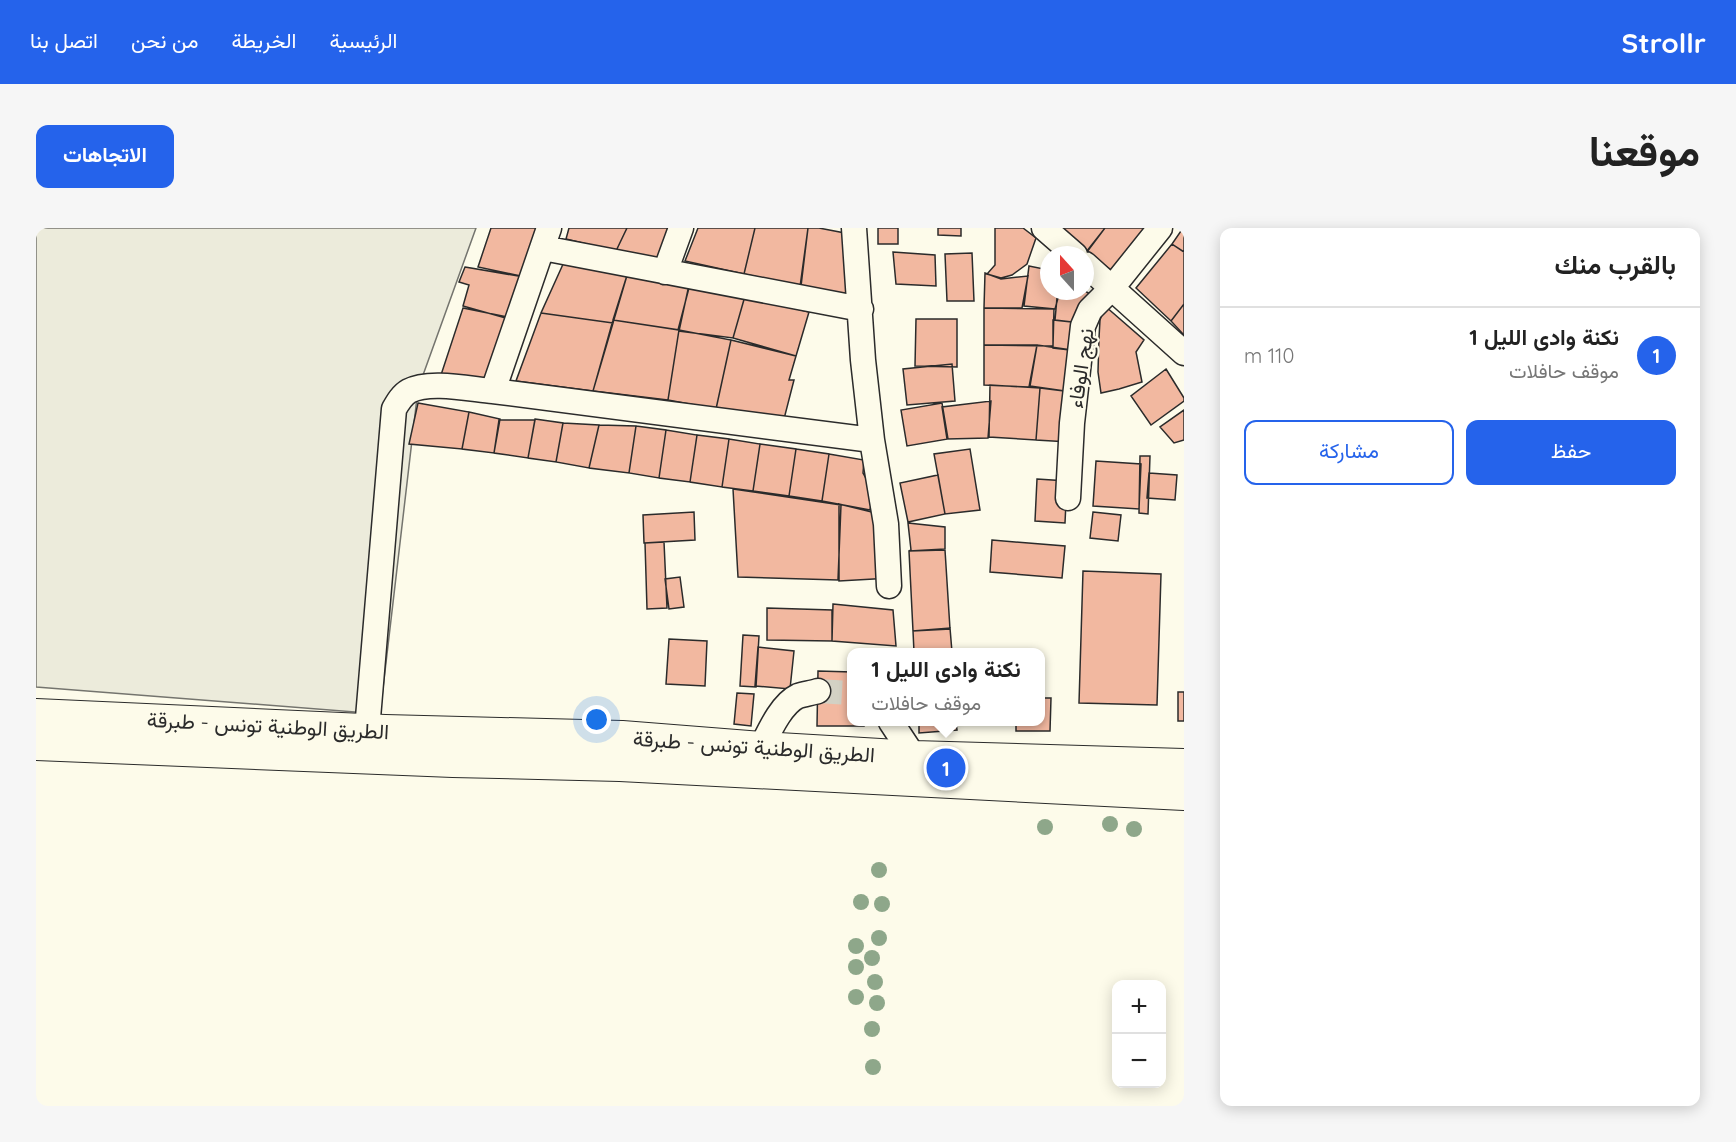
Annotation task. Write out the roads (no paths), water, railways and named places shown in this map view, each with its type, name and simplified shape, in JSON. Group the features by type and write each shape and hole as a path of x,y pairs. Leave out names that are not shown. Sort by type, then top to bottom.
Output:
{"main road":[{"name":"الطريق الوطنية تونس - طبرقة","path":"36,715 367,730 453,747 620,765 1184,794"},
{"name":"الطريق الوطنية تونس - طبرقة","path":"36,744 453,747 622,737 914,757 1184,765"}],"street":[{"path":"665,272 681,228"},
{"path":"854,228 863,360 872,440 886,524 889,586"},
{"path":"1044,228 1065,246"},
{"name":"نهج الوفاء","path":"1068,498 1072,423 1083,326 1090,309 1112,288 1160,228"},
{"path":"492,391 546,238 665,272 861,309"},
{"path":"1094,272 1184,353"},
{"path":"367,730 394,409 408,391 419,387 436,386 492,391 872,440"},
{"path":"761,748 784,708 797,696 818,691"},
{"path":"894,726 914,757"}],"tunnel":[{"path":"818,691 847,693"}],"place":[{"name":"نكنة وادى الليل 1","path":"946,768"}]}
